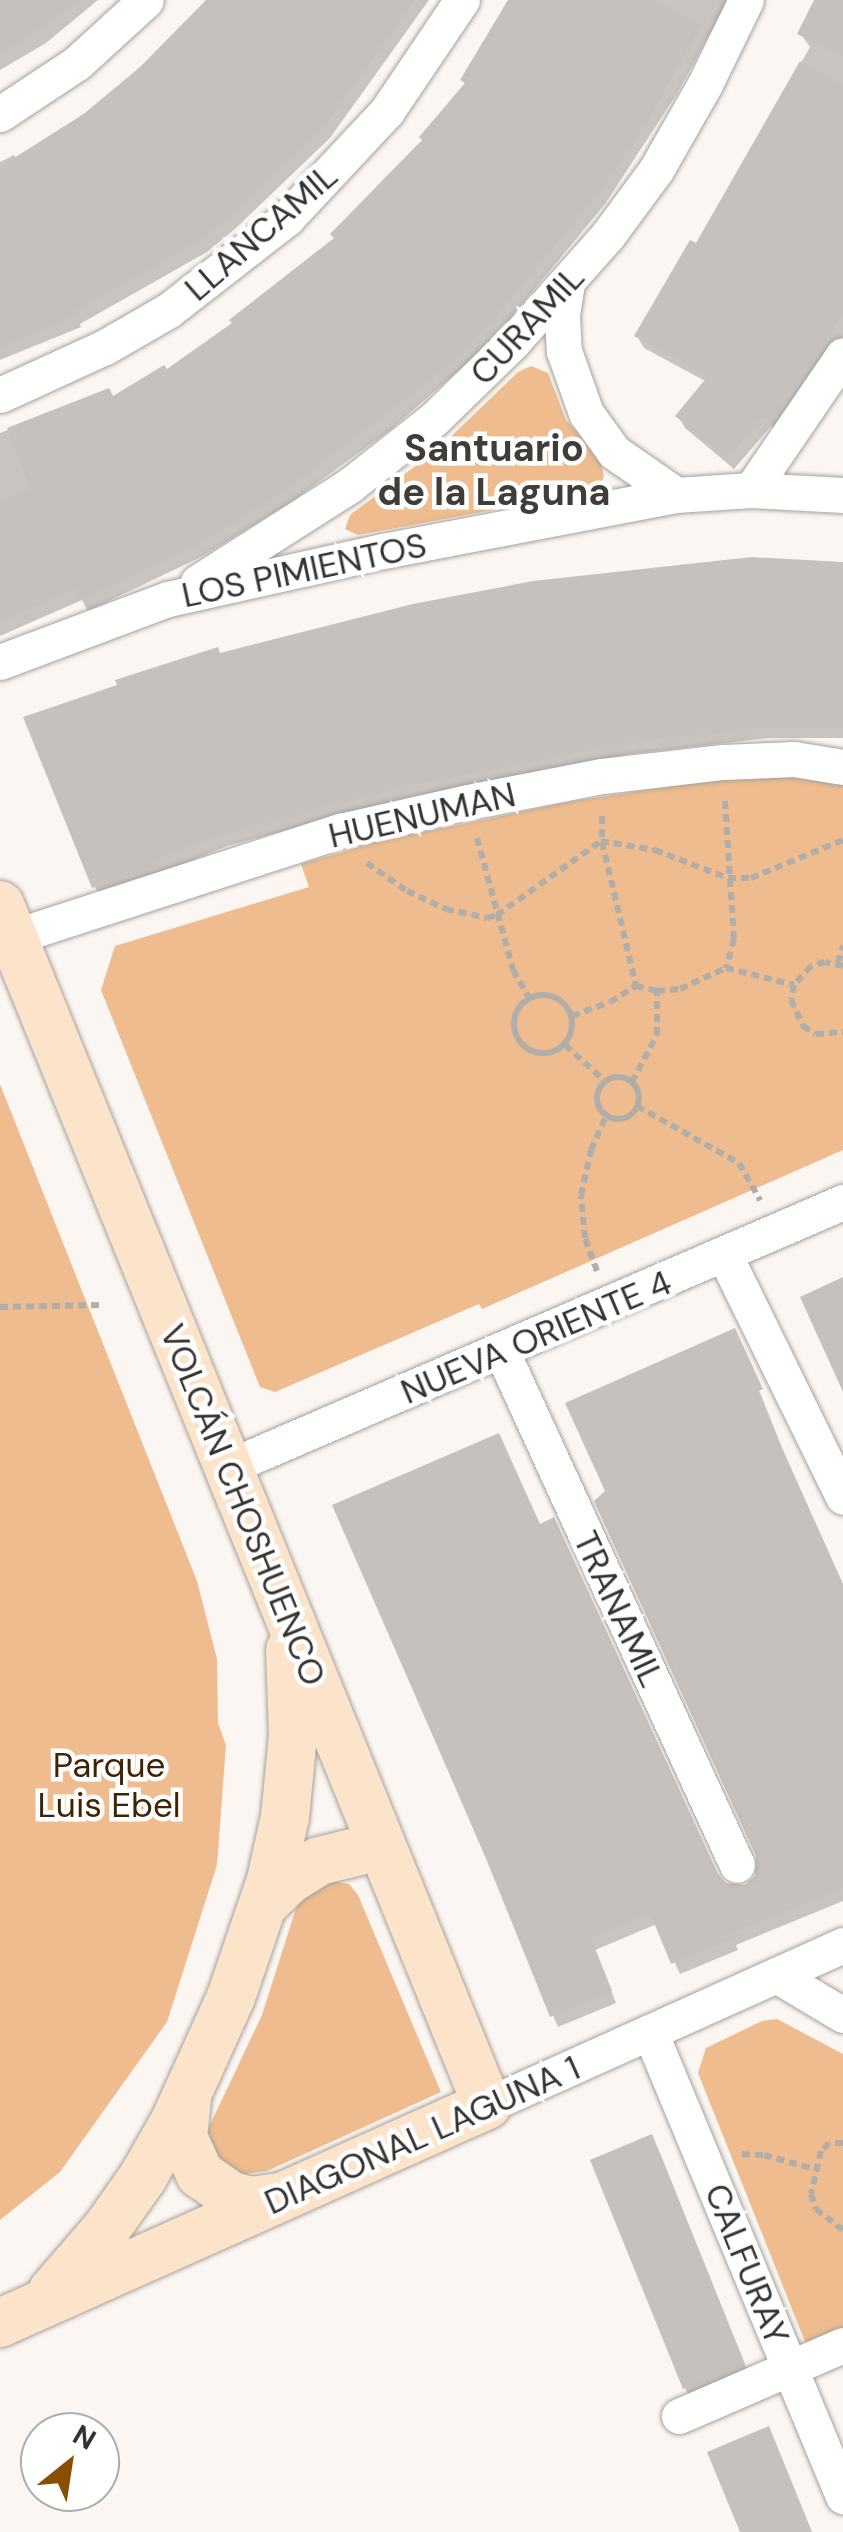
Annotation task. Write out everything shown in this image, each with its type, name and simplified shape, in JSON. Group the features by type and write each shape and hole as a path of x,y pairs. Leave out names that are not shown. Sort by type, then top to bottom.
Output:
{"street":[{"path":"0,114 77,63 146,0"},
{"name":"LLANCAMIL","path":"0,395 88,356 169,310 287,218 387,111 462,0"},
{"name":"CURAMIL","path":"168,600 304,516 405,443 468,388 567,283 670,149 746,0"},
{"path":"567,283 562,316 564,351 586,413 614,452 676,495"},
{"path":"751,490 843,355"},
{"name":"LOS PIMIENTOS","path":"0,662 168,600 383,551 676,495 751,490 843,495"},
{"name":"HUENUMAN","path":"6,921 340,831 602,776 723,762 794,759 843,767"},
{"name":"VOLCÁN CHOSHUENCO","path":"6,921 487,2105"},
{"name":"NUEVA ORIENTE 4","path":"228,1467 843,1202"},
{"path":"725,1256 843,1497"},
{"name":"TRANAMIL","path":"502,1352 737,1866"},
{"path":"21,2314 108,2228 188,2096 231,1998 262,1905 285,1817 293,1736 285,1607"},
{"path":"262,1905 289,1880 319,1861 381,1846"},
{"name":"DIAGONAL LAGUNA 1","path":"21,2314 843,1946"},
{"path":"776,1975 843,2016"},
{"name":"CALFURAY","path":"650,2032 843,2496"},
{"path":"188,2096 182,2136 200,2174 214,2188 251,2201 289,2194"},
{"path":"680,2416 843,2345"}],"path":[{"path":"723,762 734,939 726,968"},
{"path":"602,776 602,842 636,986"},
{"path":"468,802 513,970 529,998"},
{"path":"340,831 366,862 407,891 465,915 497,915 602,842 655,850 728,878 751,878 843,840"},
{"path":"843,946 841,965 812,966 794,986 791,1000 803,1026 816,1034 843,1032"},
{"path":"572,1016 610,1002 636,986 656,991 701,982 726,968 794,986"},
{"path":"656,991 657,1036 632,1082 637,1106 739,1162 778,1232"},
{"path":"555,997 572,1016 573,1026 565,1045 541,1054 519,1042 514,1018 529,998 555,997"},
{"path":"565,1045 604,1081"},
{"path":"609,1305 581,1215 588,1162 606,1116 597,1099 604,1081 614,1077 632,1082"},
{"path":"606,1116 624,1118 637,1106"},
{"path":"0,1307 102,1305"},
{"path":"843,2143 830,2143 821,2151 811,2194 816,2209 843,2230"},
{"path":"737,2156 764,2155 814,2169"}],"green space":[{"path":"531,366 548,373 566,420 599,457 602,483 590,492 358,535 345,529 350,515 438,449 518,372"},
{"path":"787,775 843,783 843,1150 482,1309 479,1304 275,1392 260,1387 101,990 115,946 309,887 301,864 380,841 574,801 720,779"},
{"name":"Parque Luis Ebel","path":"0,1084 197,1581 217,1659 218,1723 226,1745 217,1865 167,2022 60,2172 0,2220"},
{"path":"332,1881 349,1884 358,1895 441,2092 267,2171 239,2175 226,2170 209,2149 208,2129 262,2015 298,1902 303,1893"},
{"path":"777,2019 843,2054 843,2329 806,2344 698,2073 706,2048 762,2021"}],"building":[{"path":"0,0 81,0 0,55"},
{"path":"206,0 415,0 324,127 230,216 201,240 75,311 77,315 0,348 0,167 85,113 140,67"},
{"path":"508,0 655,0 701,25 647,122 600,192 483,332 443,370 285,491 197,545 79,601 75,589 0,622 0,501 30,488 7,428 109,388 113,396 164,365 167,369 232,323 229,320 334,238 330,234 422,140 419,137 465,83 460,80"},
{"path":"814,0 843,0 843,56 797,34"},
{"path":"800,61 843,85 843,314 771,422 763,416 727,459 675,416 708,376 634,336 690,240 696,243"},
{"path":"752,557 843,562 843,728 761,728 623,743 403,786 220,835 154,860 156,866 92,888 23,717 117,685 115,680 218,647 220,653 413,604 533,581"},
{"path":"843,1277 843,1392 800,1297"},
{"path":"735,1328 763,1389 757,1392 843,1584 843,1888 732,1933 734,1938 671,1964 650,1913 591,1938 612,1991 550,2017 483,1851 332,1505 499,1433 540,1524 554,1517 718,1874 726,1883 745,1885 755,1876 756,1856 594,1501 605,1491 565,1403"},
{"path":"652,2134 745,2364 683,2389 590,2160"},
{"path":"769,2426 812,2532 740,2532 707,2452"}],"district":[{"name":"Santuario de la Laguna","path":"494,471"}]}
